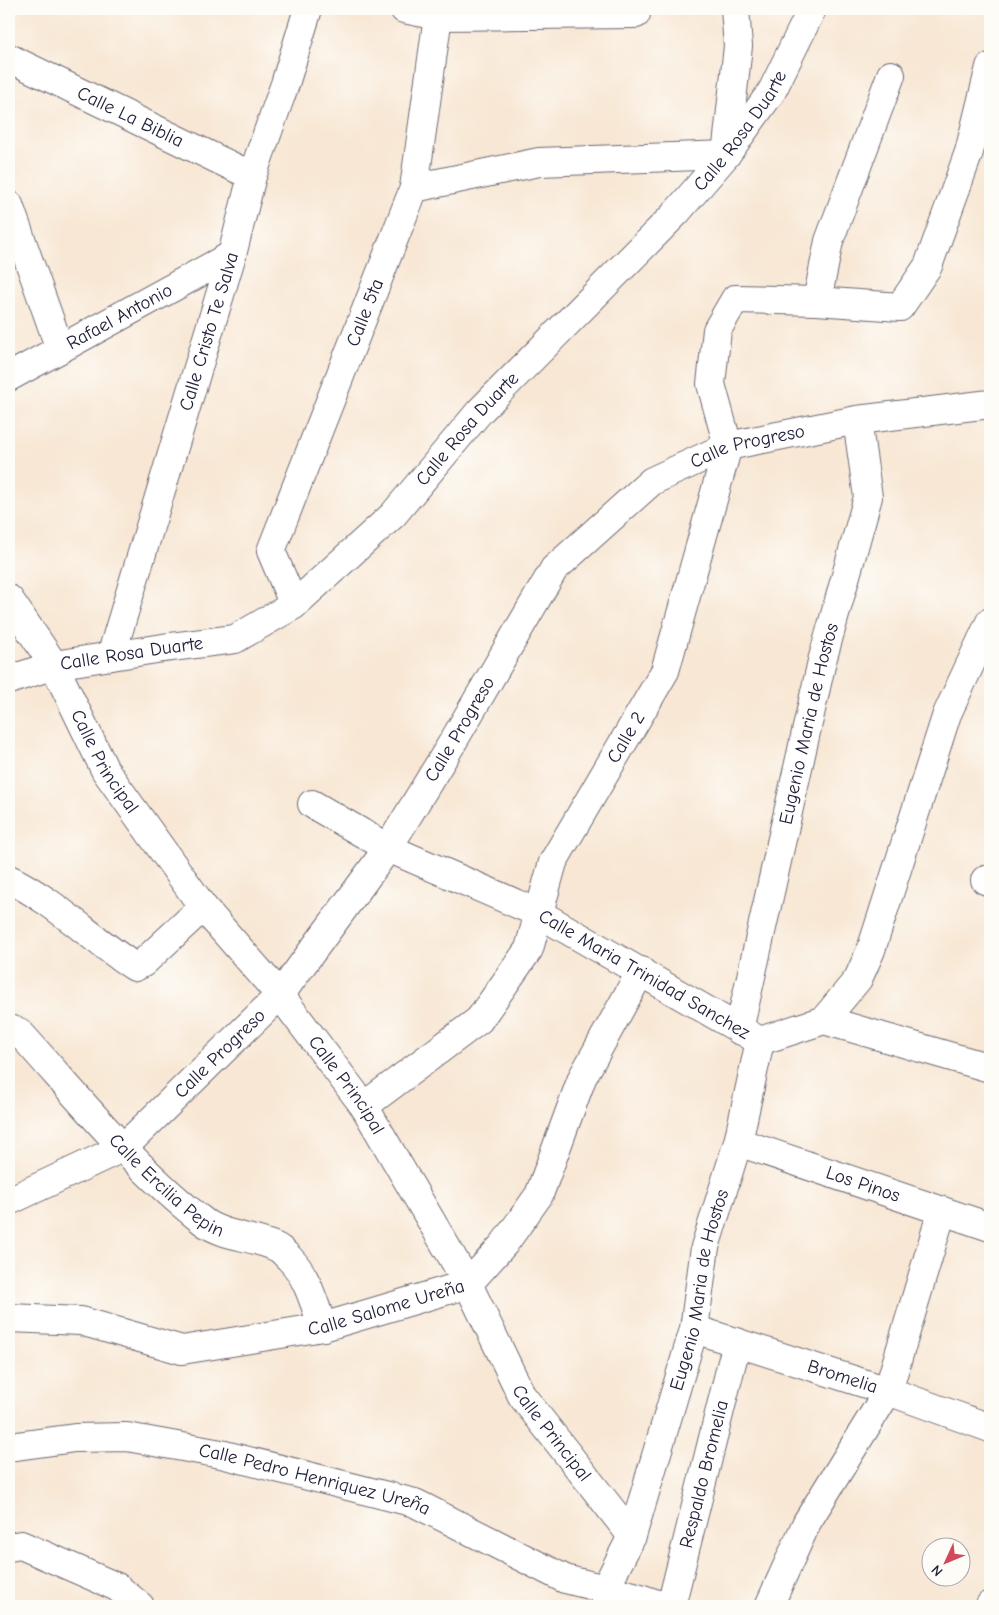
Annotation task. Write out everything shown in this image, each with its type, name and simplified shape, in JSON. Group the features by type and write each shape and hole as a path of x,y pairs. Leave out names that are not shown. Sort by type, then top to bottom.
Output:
{"street":[{"name":"Calle Cristo Te Salva","path":"111,656 232,256 252,176 285,84 308,9"},
{"path":"404,9 438,12 636,14"},
{"path":"414,188 539,162 726,155 738,46 735,9"},
{"name":"Calle Rosa Duarte","path":"9,680 54,665 235,639 294,605 393,515 480,411 676,213 726,155 772,91 812,9"},
{"name":"Calle 5ta","path":"294,605 271,551 414,188 438,12"},
{"name":"Calle La Biblia","path":"9,58 252,176"},
{"path":"728,446 711,384 717,330 735,299 817,301 900,307 928,266 970,152 990,67"},
{"path":"817,301 829,241 891,74"},
{"path":"9,206 60,350"},
{"name":"Rafael Antonio","path":"9,377 232,256"},
{"name":"Calle Progreso","path":"9,1201 124,1147 280,995 388,848 554,569 652,481 728,446 857,420 990,404"},
{"name":"Eugenio Maria de Hostos","path":"632,1536 694,1328 705,1247 738,1142 750,1035 822,661 868,497 857,420"},
{"name":"Calle 2","path":"364,1106 479,1020 529,949 552,862 665,671 728,446"},
{"name":"Calle Principal","path":"9,599 54,665 105,770 203,907 280,995 364,1106 468,1284 522,1396 632,1536"},
{"path":"990,622 947,714 891,883 871,950 858,979 824,1020 990,1068"},
{"name":"Calle Maria Trinidad Sanchez","path":"312,804 388,848 538,913 642,971 750,1035 824,1020"},
{"path":"9,879 51,904 135,967 143,963 203,907"},
{"name":"Calle Salome Ureña","path":"9,1318 81,1321 182,1350 323,1327 468,1284 504,1244 539,1195 582,1078 642,971"},
{"name":"Calle Ercilia Pepin","path":"9,1029 19,1032 124,1147 162,1185 206,1224 237,1236 277,1247 292,1261 306,1282 323,1327"},
{"name":"Los Pinos","path":"738,1142 990,1227"},
{"path":"769,1606 807,1522 888,1391 942,1211"},
{"name":"Bromelia","path":"694,1328 888,1391 990,1428"},
{"name":"Respaldo Bromelia","path":"671,1606 737,1342"},
{"name":"Calle Pedro Henriquez Ureña","path":"9,1447 75,1438 127,1438 221,1454 415,1503 565,1579 605,1597"},
{"path":"632,1536 605,1597 634,1596 663,1606"},
{"path":"9,1547 21,1545 117,1587 140,1606"}]}
